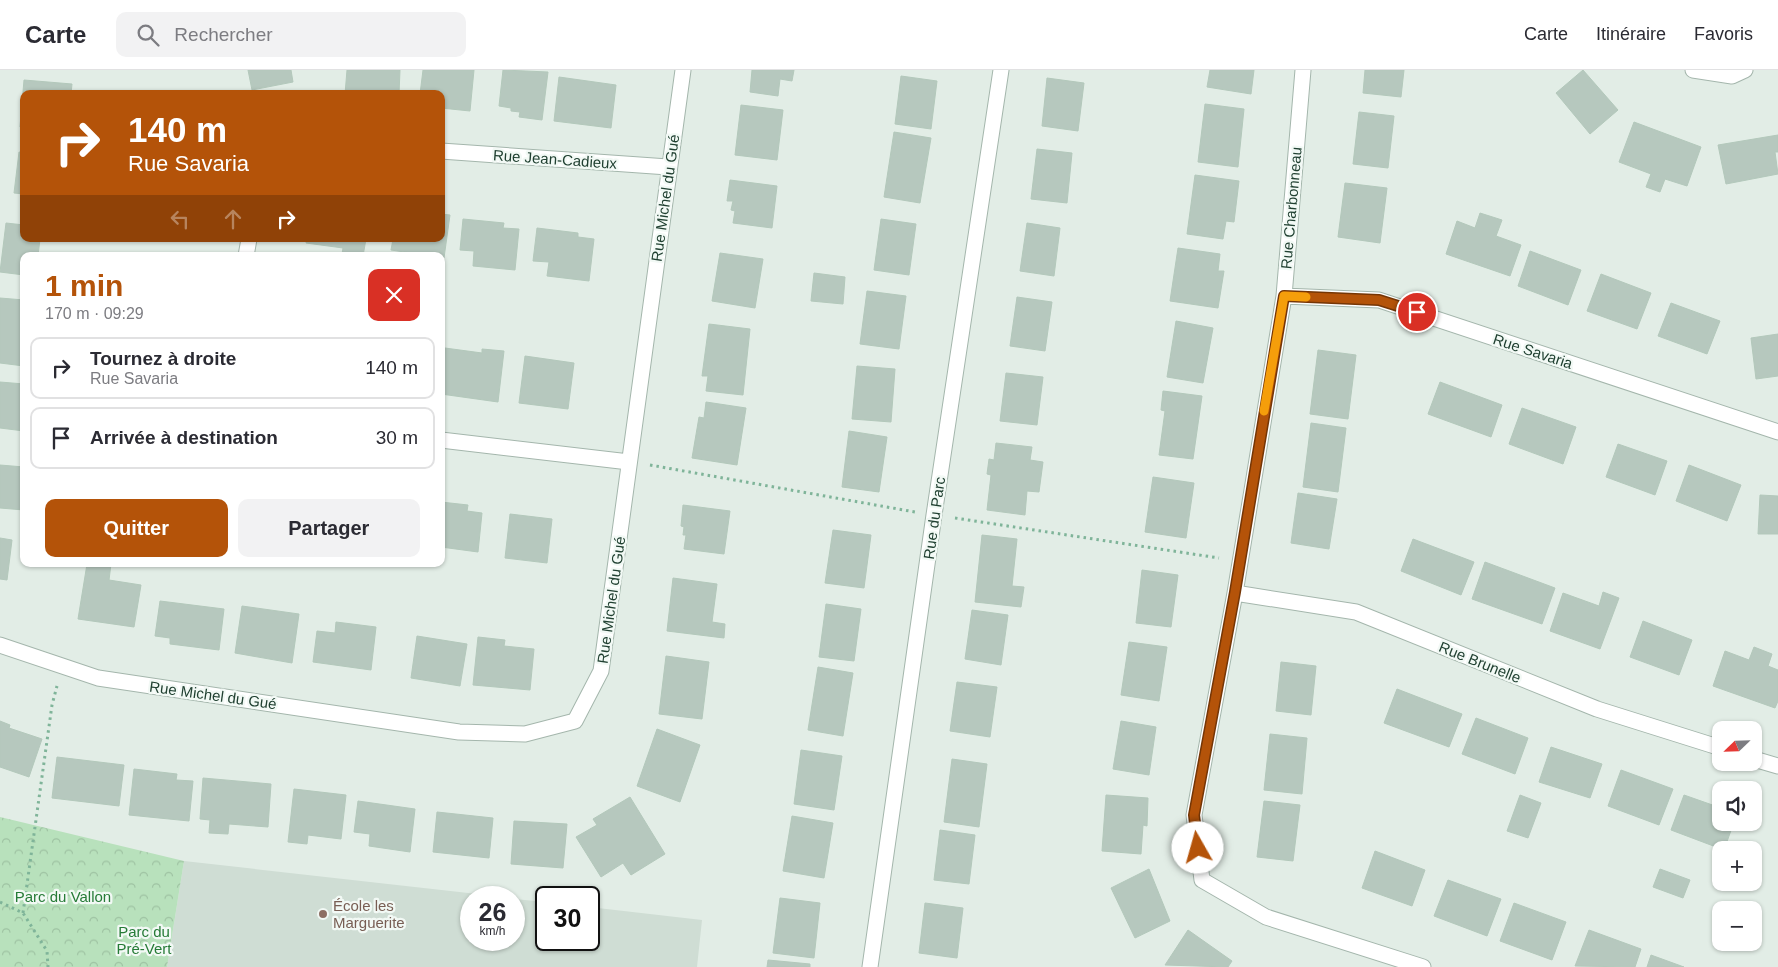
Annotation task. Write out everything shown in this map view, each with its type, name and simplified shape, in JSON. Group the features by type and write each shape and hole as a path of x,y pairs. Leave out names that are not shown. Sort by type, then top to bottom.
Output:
{"street":[{"name":"Rue Michel du Gué","path":"0,645 98,678 459,732 525,734 575,721 601,672 668,167 683,70"},
{"name":"Rue du Parc","path":"870,967 934,515 1001,70"},
{"name":"Rue Charbonneau","path":"1303,70 1284,296 1235,592 1194,815 1202,880 1266,917 1423,967"},
{"path":"1693,70 1732,76 1745,70"},
{"name":"Rue Jean-Cadieux","path":"445,151 668,167"},
{"name":"Rue Savaria","path":"1284,296 1379,300 1778,432"},
{"path":"445,440 629,462"},
{"name":"Rue Brunelle","path":"1235,592 1356,612 1597,709 1712,745"},
{"path":"1762,761 1778,766"}],"path":[{"path":"629,462 934,515 1239,561"},
{"path":"23,912 52,705 62,666"},
{"path":"0,902 23,912 47,951 48,967"}],"shaded area":[{"name":"École les Marguerite","path":"184,861 460,892 460,951 525,951 525,900 535,901 535,951 600,951 600,908 702,920 697,967 167,967"}],"green space":[{"name":"Parc du Vallon","path":"0,817 184,861 167,967 0,967"}],"building":[{"path":"248,70 291,70 293,82 252,90"},
{"path":"347,70 400,70 399,90 345,90"},
{"path":"423,70 474,70 470,111 445,108 445,90 420,90"},
{"path":"503,70 548,72 542,120 519,117 520,112 511,111 511,108 499,106"},
{"path":"752,70 794,70 792,81 780,79 778,96 750,92"},
{"path":"1210,70 1254,70 1251,94 1207,87"},
{"path":"1365,70 1404,70 1401,97 1363,93"},
{"path":"1583,70 1618,110 1590,134 1556,93"},
{"path":"901,76 937,81 931,129 895,124"},
{"path":"559,77 616,85 611,128 554,121"},
{"path":"1047,78 1084,83 1078,131 1042,126"},
{"path":"24,80 72,84 71,90 23,90"},
{"path":"1205,104 1244,109 1238,167 1198,162"},
{"path":"741,105 783,110 777,160 735,155"},
{"path":"1359,112 1394,116 1388,168 1353,164"},
{"path":"1634,122 1701,147 1687,186 1665,179 1660,192 1646,187 1651,174 1619,162"},
{"path":"894,132 931,138 920,203 884,197"},
{"path":"1778,135 1778,152 1775,152 1778,174 1726,184 1718,145"},
{"path":"1037,149 1072,153 1067,203 1031,199"},
{"path":"19,152 20,194 14,193"},
{"path":"1195,175 1239,181 1234,222 1226,221 1223,239 1187,234"},
{"path":"730,180 777,186 772,228 733,223 735,211 731,210 733,201 727,201"},
{"path":"1345,183 1387,188 1380,243 1338,237"},
{"path":"1480,213 1502,220 1496,236 1521,245 1510,276 1446,254 1457,221 1475,228"},
{"path":"445,214 450,215 445,252 404,252 391,250 392,242 445,242"},
{"path":"463,219 504,223 503,228 519,229 515,270 473,266 474,251 460,250"},
{"path":"881,219 916,224 909,275 874,270"},
{"path":"6,223 20,225 20,242 40,242 38,252 20,252 20,274 0,272"},
{"path":"1027,223 1060,228 1054,276 1020,271"},
{"path":"537,228 578,233 578,237 594,239 589,281 547,276 549,262 533,261"},
{"path":"365,242 364,252 342,252 343,248 306,243"},
{"path":"1178,248 1220,254 1218,271 1224,271 1218,308 1170,301"},
{"path":"1530,251 1581,270 1568,305 1518,286"},
{"path":"720,253 763,259 755,308 712,301"},
{"path":"814,273 845,277 843,304 811,301"},
{"path":"1601,274 1651,293 1637,329 1587,311"},
{"path":"867,291 906,296 899,349 860,344"},
{"path":"1017,297 1052,302 1045,351 1010,346"},
{"path":"0,298 20,300 20,366 0,363"},
{"path":"1671,303 1720,321 1707,354 1658,336"},
{"path":"1176,321 1213,328 1203,383 1167,377"},
{"path":"709,324 750,329 743,395 706,391 708,376 702,376"},
{"path":"1778,334 1778,376 1756,379 1751,338"},
{"path":"445,348 482,353 482,349 504,351 498,402 445,395"},
{"path":"1318,350 1356,355 1348,419 1310,414"},
{"path":"525,356 574,363 568,409 519,403"},
{"path":"857,366 895,369 891,422 852,419"},
{"path":"1006,373 1043,377 1037,425 1000,421"},
{"path":"0,382 20,384 20,430 0,428"},
{"path":"1440,382 1502,405 1491,437 1428,414"},
{"path":"1163,391 1202,396 1193,459 1159,455 1165,411 1161,410"},
{"path":"706,402 746,408 737,465 692,458 699,417 704,418"},
{"path":"1522,408 1576,427 1563,464 1509,444"},
{"path":"1311,423 1346,428 1338,492 1303,487"},
{"path":"849,431 887,437 879,492 842,487"},
{"path":"996,443 1032,447 1030,460 1043,462 1039,492 1027,491 1025,515 987,510 991,475 987,474 989,459 994,460"},
{"path":"1618,444 1667,461 1655,495 1606,477"},
{"path":"0,465 20,467 20,510 0,508"},
{"path":"1689,465 1741,485 1727,521 1676,501"},
{"path":"1153,477 1194,483 1186,538 1145,532"},
{"path":"1298,493 1337,499 1329,549 1291,543"},
{"path":"1760,495 1778,496 1778,534 1758,534"},
{"path":"445,502 468,505 467,511 482,513 478,552 445,548"},
{"path":"683,505 730,511 724,554 684,549 686,535 683,535 684,527 681,526"},
{"path":"510,514 552,519 547,563 505,558"},
{"path":"833,530 871,535 864,588 825,583"},
{"path":"982,535 1017,539 1012,586 1024,587 1021,607 975,602"},
{"path":"0,538 12,540 7,580 0,579"},
{"path":"1413,539 1474,562 1461,595 1401,571"},
{"path":"1485,562 1555,588 1542,624 1472,599"},
{"path":"87,567 111,567 109,580 141,585 134,627 78,619"},
{"path":"1142,570 1178,575 1171,627 1136,623"},
{"path":"673,578 717,584 712,622 725,624 724,638 667,631"},
{"path":"1603,592 1619,598 1600,649 1550,631 1563,593 1599,606"},
{"path":"160,601 224,609 219,650 170,644 170,638 155,636"},
{"path":"826,604 861,609 854,661 819,657"},
{"path":"242,606 299,614 292,663 235,653"},
{"path":"972,610 1008,615 1001,665 965,659"},
{"path":"1643,621 1692,640 1679,675 1630,657"},
{"path":"336,622 376,627 371,670 313,662 317,631 335,633"},
{"path":"417,636 467,644 460,686 411,678"},
{"path":"478,637 505,640 504,646 534,649 530,690 473,685"},
{"path":"1129,642 1167,647 1159,701 1121,695"},
{"path":"1754,647 1772,654 1768,666 1778,670 1778,701 1775,708 1713,686 1725,651 1749,660"},
{"path":"666,656 709,662 702,719 659,714"},
{"path":"1281,662 1316,666 1311,715 1276,711"},
{"path":"818,667 853,673 843,736 808,730"},
{"path":"957,682 997,687 990,737 950,731"},
{"path":"1397,689 1462,714 1449,747 1384,723"},
{"path":"1476,718 1528,738 1515,774 1462,754"},
{"path":"0,721 10,725 9,728 42,739 29,777 0,767"},
{"path":"1121,721 1156,727 1149,775 1113,769"},
{"path":"657,729 700,745 680,802 637,786"},
{"path":"1270,734 1307,738 1302,794 1264,790"},
{"path":"1551,747 1602,764 1590,798 1539,782"},
{"path":"801,750 842,756 834,810 794,804"},
{"path":"57,757 124,765 119,806 52,798"},
{"path":"952,759 987,764 979,827 944,822"},
{"path":"134,769 177,774 176,780 193,781 189,821 129,815"},
{"path":"1621,770 1673,789 1659,825 1608,806"},
{"path":"203,778 271,784 268,827 229,824 228,834 209,833 210,820 200,819"},
{"path":"294,789 346,795 341,839 308,835 307,844 288,842"},
{"path":"1106,795 1148,798 1147,826 1143,825 1141,854 1102,851"},
{"path":"1520,795 1541,803 1528,838 1507,831"},
{"path":"1684,795 1712,805 1712,831 1731,831 1727,841 1712,841 1712,845 1671,830"},
{"path":"630,797 665,854 631,875 623,863 601,877 576,837 597,825 593,819"},
{"path":"358,801 415,809 410,852 369,846 370,834 354,832"},
{"path":"1264,801 1300,805 1293,861 1257,857"},
{"path":"437,812 493,818 489,858 433,852"},
{"path":"792,816 833,823 824,878 783,871"},
{"path":"514,821 567,824 563,868 511,864"},
{"path":"940,830 975,835 969,884 934,880"},
{"path":"1375,851 1425,870 1412,906 1362,888"},
{"path":"1149,869 1170,921 1135,938 1111,888"},
{"path":"1660,869 1690,880 1683,898 1653,887"},
{"path":"1448,880 1501,899 1487,936 1434,916"},
{"path":"780,898 820,903 814,958 773,953"},
{"path":"925,903 963,908 957,958 919,953"},
{"path":"1514,903 1566,922 1552,960 1500,941"},
{"path":"1188,930 1232,961 1228,967 1165,965"},
{"path":"1589,930 1641,949 1635,967 1575,966"},
{"path":"1651,955 1684,967 1647,967"},
{"path":"768,960 810,964 810,967 767,967"}],"slow traffic":[{"path":"1264,411 1284,296 1306,297"}],"place":[{"name":"École les Marguerite","path":"323,914"}],"route":[{"path":"1198,848 1194,815 1235,592 1284,296 1379,300 1417,312"}],"park label":[{"name":"Parc du Pré-Vert","path":"144,940"}]}
